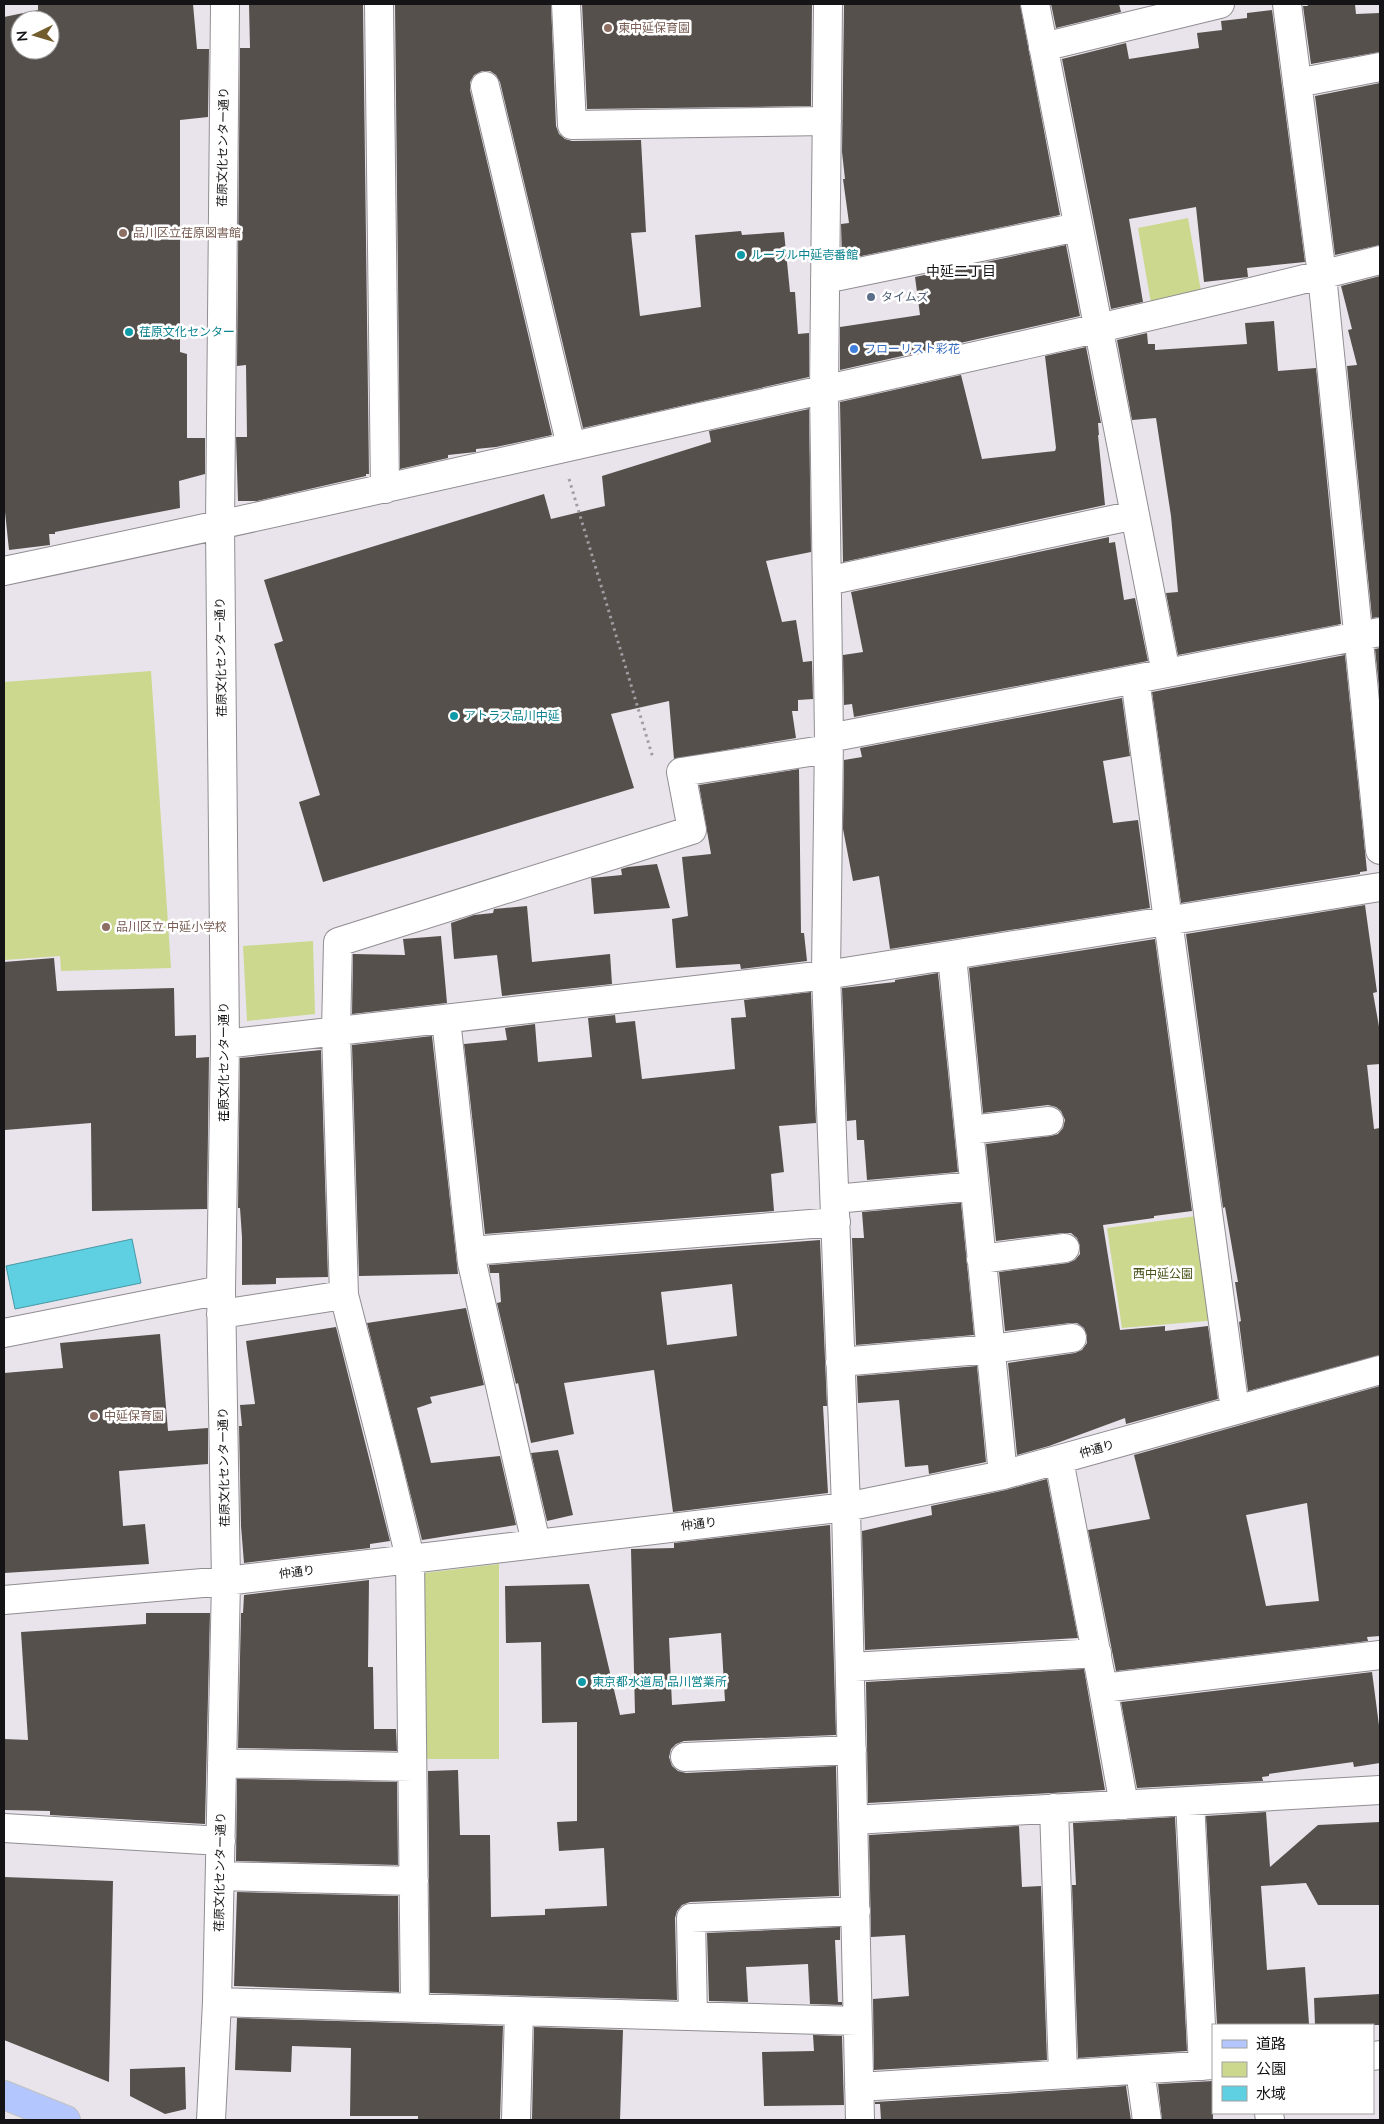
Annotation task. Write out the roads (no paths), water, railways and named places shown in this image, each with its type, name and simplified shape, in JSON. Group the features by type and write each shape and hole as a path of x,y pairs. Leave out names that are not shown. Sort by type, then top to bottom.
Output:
{"main road":[{"path":"4,2095 66,2120"}],"street":[{"name":"荏原文化センター通り","path":"211,2120 217,2002 226,1580 221,1302 225,1044 220,526 225,4"},
{"path":"379,4 384,489"},
{"path":"566,4 572,125 827,121"},
{"path":"828,4 824,390 829,744 826,975 846,1507 860,2120"},
{"path":"1035,4 1166,673"},
{"path":"1043,46 1220,4"},
{"path":"1287,4 1369,634 1380,850"},
{"path":"1297,83 1380,67"},
{"path":"485,86 566,448"},
{"path":"825,279 1078,227"},
{"path":"4,571 220,526 824,390 1380,260"},
{"path":"827,581 1135,515"},
{"path":"415,2008 410,1558 344,1295 336,1031 338,942 692,830 681,772 829,744 1135,679 1369,634"},
{"path":"1135,679 1234,1410"},
{"path":"225,1044 826,975 1380,887"},
{"path":"952,956 1003,1475"},
{"path":"446,1019 470,1251 536,1543"},
{"path":"969,1130 1049,1121"},
{"path":"470,1251 836,1211 974,1186"},
{"path":"981,1259 1065,1248"},
{"path":"4,1333 221,1302 344,1295"},
{"path":"840,1362 990,1349 1072,1338"},
{"name":"仲通り","path":"4,1600 226,1580 846,1507 1003,1475 1380,1370"},
{"path":"1059,1460 1097,1653 1124,1805"},
{"path":"850,1667 1097,1653"},
{"path":"1103,1688 1380,1656"},
{"path":"685,1757 852,1750"},
{"path":"222,1763 412,1767"},
{"path":"853,1820 1380,1790"},
{"path":"859,2087 1208,2066 1190,1801"},
{"path":"1054,1808 1063,2074"},
{"path":"4,1828 221,1842"},
{"path":"220,1876 414,1881"},
{"path":"693,2016 691,1918 856,1911"},
{"path":"217,2002 858,2021"},
{"path":"516,2120 520,2011"},
{"path":"1140,2070 1148,2120"}],"water":[{"path":"132,1239 141,1283 15,1309 6,1266"}],"place":[{"name":"東中延保育園","path":"608,28"},
{"name":"品川区立荏原図書館","path":"123,233"},
{"name":"ルーブル中延壱番館","path":"741,255"},
{"name":"タイムズ","path":"871,297"},
{"name":"荏原文化センター","path":"129,332"},
{"name":"フローリスト彩花","path":"854,349"},
{"name":"アトラス品川中延","path":"454,716"},
{"name":"品川区立 中延小学校","path":"106,927"},
{"name":"中延保育園","path":"94,1416"},
{"name":"東京都水道局 品川営業所","path":"582,1682"}],"district":[{"name":"中延二丁目","path":"961,271"}],"park label":[{"name":"西中延公園","path":"1163,1274"}]}
